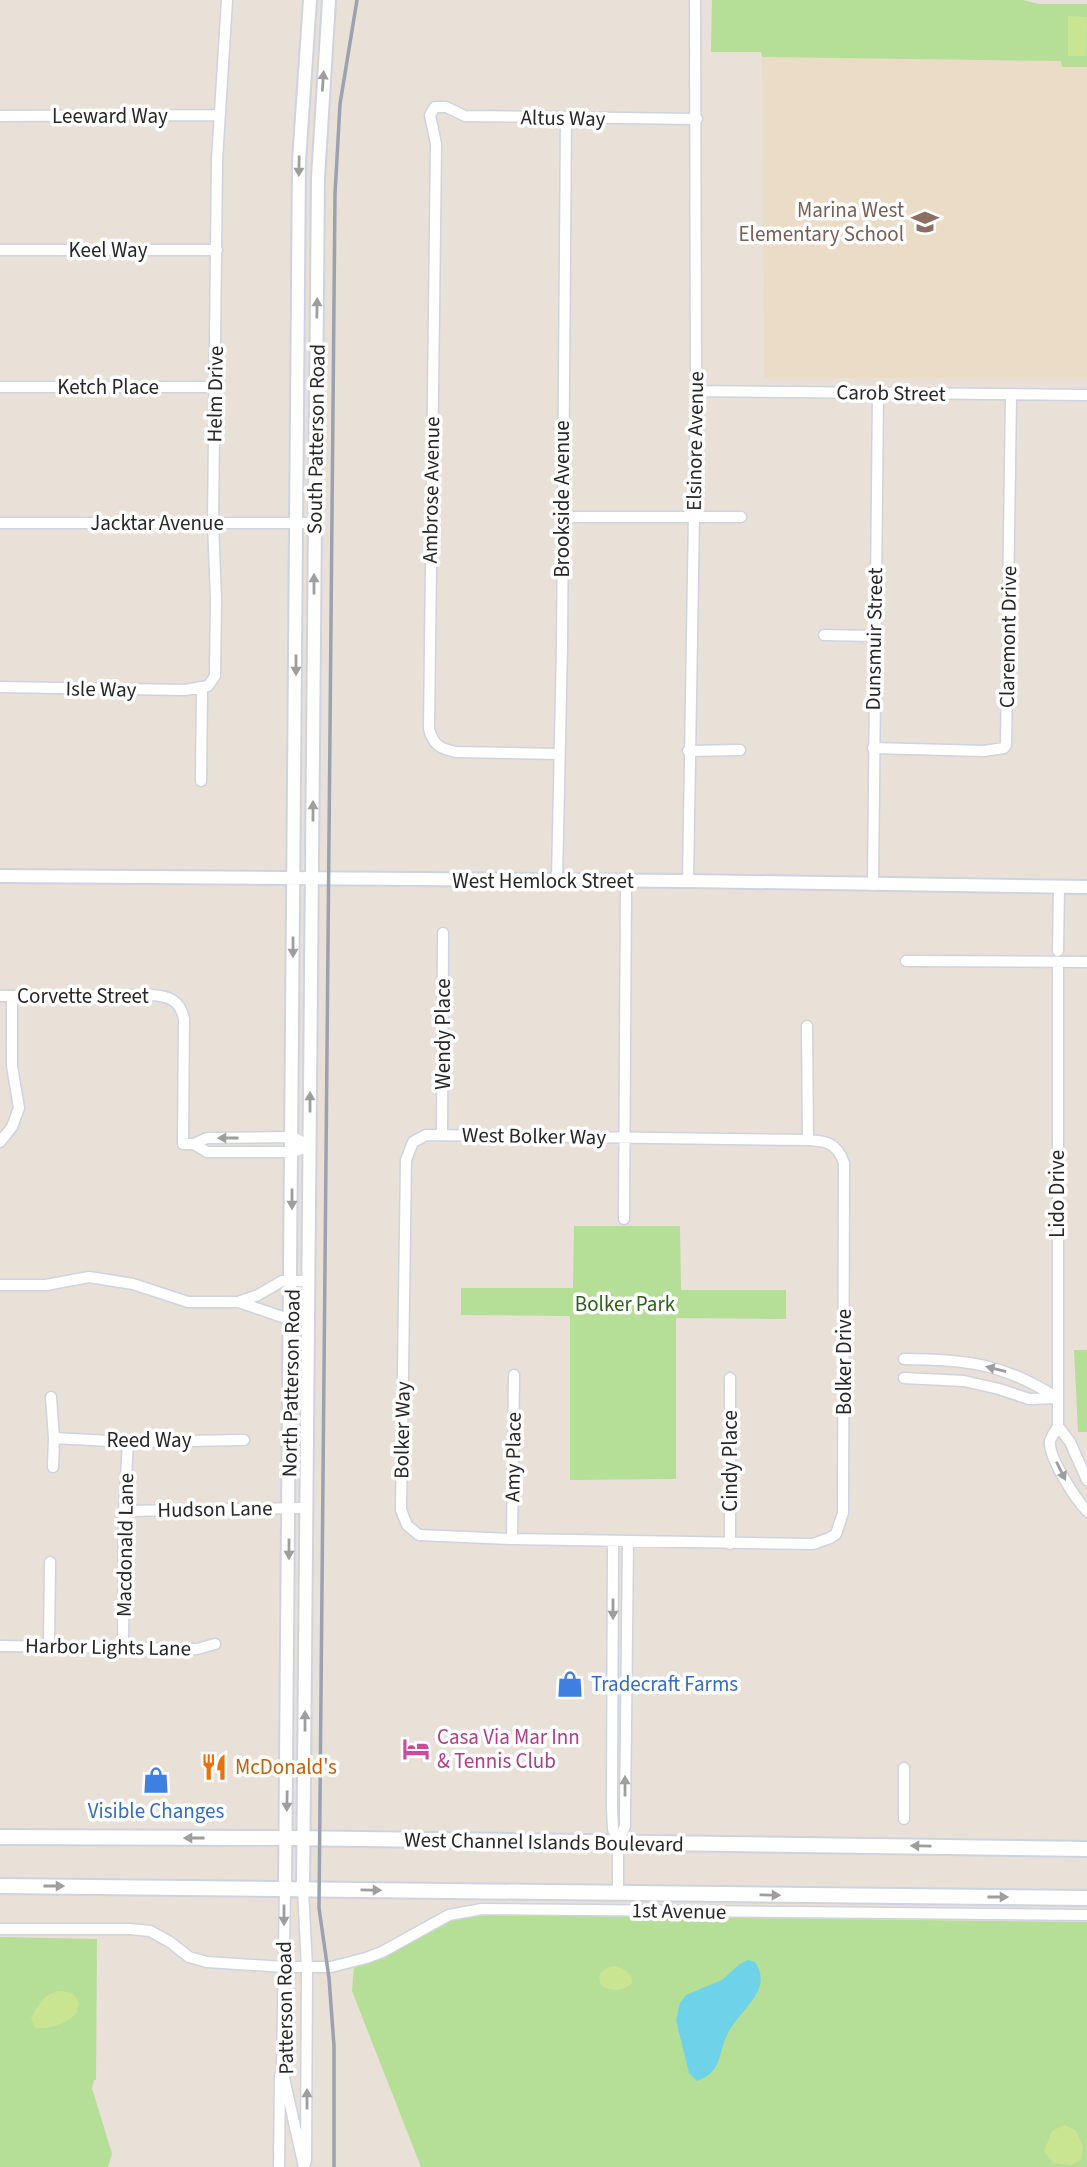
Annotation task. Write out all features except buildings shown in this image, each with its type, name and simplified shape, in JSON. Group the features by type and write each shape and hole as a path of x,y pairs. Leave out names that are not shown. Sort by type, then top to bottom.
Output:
{"main road":[{"name":"West Channel Islands Boulevard","path":"0,1837 287,1838 1087,1849"},
{"path":"0,1886 1087,1898"}],"street":[{"name":"Helm Drive","path":"201,781 202,688 212,681 217,668 213,523 217,250 220,115 227,0"},
{"name":"South Patterson Road","path":"293,878 299,161 310,0"},
{"name":"South Patterson Road","path":"312,879 319,153 329,0"},
{"name":"Elsinore Avenue","path":"688,881 688,751 696,391 695,0"},
{"name":"Altus Way","path":"432,110 441,106 466,116 697,119"},
{"name":"Ambrose Avenue","path":"432,110 430,120 436,144 429,729 435,745 443,750 559,754"},
{"name":"Leeward Way","path":"0,116 220,115"},
{"name":"Brookside Avenue","path":"557,880 566,118"},
{"name":"Keel Way","path":"0,250 217,250"},
{"name":"Ketch Place","path":"0,387 216,387"},
{"name":"Carob Street","path":"696,391 1087,396"},
{"name":"Dunsmuir Street","path":"873,885 878,393"},
{"name":"Claremont Drive","path":"873,747 984,751 1006,745 1011,395"},
{"path":"562,517 741,517"},
{"name":"Jacktar Avenue","path":"0,523 315,523"},
{"path":"824,635 874,636"},
{"name":"Isle Way","path":"0,687 202,688"},
{"path":"688,751 740,750"},
{"name":"West Hemlock Street","path":"0,876 1087,887"},
{"name":"North Patterson Road","path":"285,1888 292,1320 293,878"},
{"name":"North Patterson Road","path":"303,1889 312,879"},
{"path":"624,1219 626,881"},
{"name":"Lido Drive","path":"1059,887 1058,1426 1050,1441 1066,1482 1087,1511"},
{"name":"Wendy Place","path":"442,1135 443,933"},
{"path":"906,961 1058,957 1087,962"},
{"name":"Corvette Street","path":"0,996 166,996 180,1006 184,1019 189,1144"},
{"path":"0,1142 12,1127 19,1108 12,1066 12,996"},
{"path":"807,1026 808,1140"},
{"name":"Bolker Way","path":"442,1135 426,1135 413,1142 406,1160 401,1510 407,1525 419,1535 628,1542"},
{"name":"West Bolker Way","path":"442,1135 625,1138"},
{"path":"189,1144 207,1138 293,1137 310,1146"},
{"name":"Bolker Drive","path":"625,1138 808,1140 831,1143 839,1150 844,1163 843,1513 836,1534 822,1542 628,1542"},
{"path":"189,1144 206,1152 293,1152 310,1146"},
{"path":"0,1285 46,1285 89,1277 114,1279 188,1302 238,1302 258,1296 282,1281 309,1281"},
{"path":"238,1302 292,1320"},
{"path":"904,1359 948,1360 999,1369 1031,1381 1057,1398"},
{"name":"Amy Place","path":"512,1539 514,1375"},
{"name":"Cindy Place","path":"730,1378 730,1544"},
{"path":"904,1378 964,1381 1028,1399 1057,1398"},
{"path":"51,1397 53,1467"},
{"name":"Lido Drive","path":"1058,1426 1070,1442 1087,1480"},
{"name":"Reed Way","path":"54,1438 128,1441 244,1440"},
{"name":"Macdonald Lane","path":"123,1648 124,1511 128,1441"},
{"name":"Hudson Lane","path":"124,1511 306,1508"},
{"path":"613,1541 612,1808 613,1829 618,1843 618,1894"},
{"path":"618,1843 625,1826 628,1542"},
{"path":"49,1647 50,1562"},
{"name":"Harbor Lights Lane","path":"0,1646 197,1649 215,1644"},
{"path":"904,1768 904,1819"},
{"name":"Patterson Road","path":"285,1888 282,2069 304,2167"},
{"name":"Patterson Road","path":"303,1889 307,1968 304,2167"},
{"name":"1st Avenue","path":"0,1929 150,1931 189,1957 207,1962 307,1968 336,1966 366,1958 399,1944 438,1919 482,1909 1087,1915"},
{"path":"279,2167 279,2079 282,2069"}],"shaded area":[{"name":"Marina West Elementary School","path":"762,57 1062,61 1062,67 1087,67 1087,378 764,378"}],"green space":[{"path":"712,0 1023,0 1039,4 1087,4 1087,67 1062,67 1061,61 762,57 761,52 711,52"},
{"path":"1068,16 1087,17 1086,56 1068,56"},
{"name":"Bolker Park","path":"574,1226 680,1226 681,1290 786,1290 786,1319 676,1318 676,1479 570,1480 570,1316 461,1315 461,1288 573,1288"},
{"path":"1074,1350 1087,1350 1087,1432 1078,1432"},
{"path":"489,1915 1087,1922 1087,2167 421,2167 352,1991 354,1968 386,1957 423,1933 453,1919"},
{"path":"0,1937 97,1939 96,2080 92,2088 112,2154 108,2167 0,2167"},
{"path":"614,1966 629,1974 632,1983 617,1990 602,1986 599,1978 601,1972"},
{"path":"61,1991 72,1993 79,2002 77,2013 58,2025 35,2028 31,2018 40,2004 46,1996"},
{"path":"1064,2125 1076,2130 1083,2147 1081,2160 1071,2165 1053,2163 1044,2151 1052,2131"}],"water":[{"path":"748,1960 755,1962 760,1972 758,1991 728,2033 716,2067 706,2077 697,2081 689,2073 676,2020 680,2003 686,1995 722,1980"}],"railway":[{"path":"334,2167 334,2046 329,1978 319,1908 335,194 340,104 357,0"}],"place":[{"name":"Marina West Elementary School","path":"925,222"},
{"name":"Tradecraft Farms","path":"570,1684"},
{"name":"Casa Via Mar Inn & Tennis Club","path":"416,1749"},
{"name":"McDonald's","path":"214,1767"},
{"name":"Visible Changes","path":"156,1780"}]}
